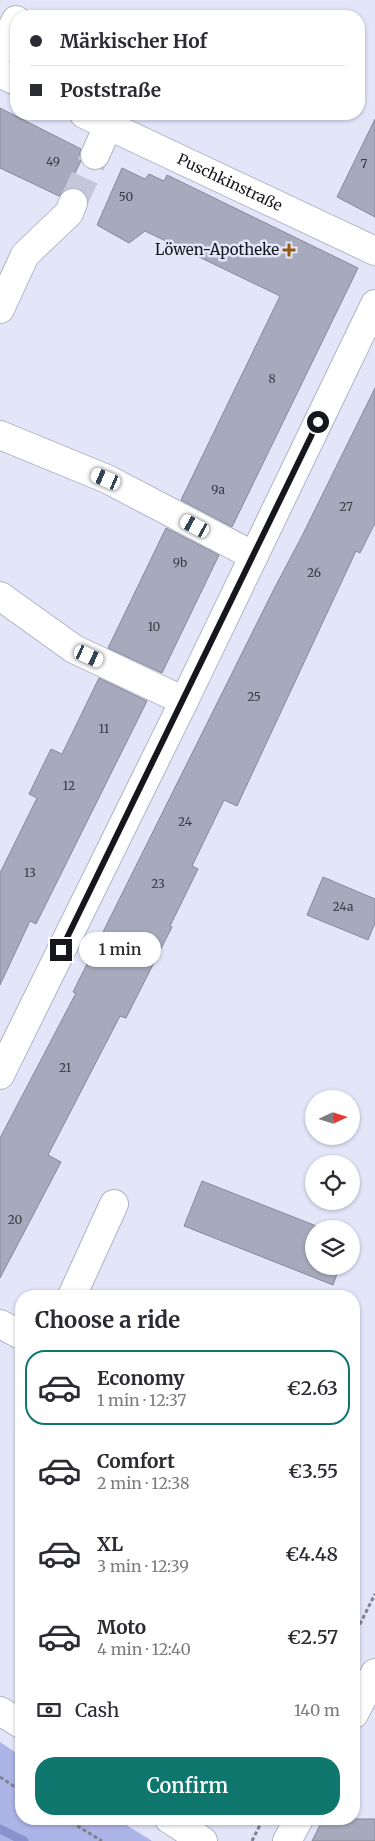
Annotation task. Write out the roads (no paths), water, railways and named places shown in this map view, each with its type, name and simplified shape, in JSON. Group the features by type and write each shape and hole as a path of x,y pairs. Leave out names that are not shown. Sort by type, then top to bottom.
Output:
{"street":[{"path":"0,51 10,32"},
{"name":"Puschkinstraße","path":"96,120 375,251"},
{"path":"94,155 108,126"},
{"path":"0,309 25,255 68,213 73,203"},
{"path":"0,1074 184,701 375,304"},
{"path":"0,435 106,479 254,556"},
{"path":"0,596 74,649 184,701"},
{"path":"75,1290 114,1204"},
{"path":"0,1324 15,1332"},
{"path":"360,1702 375,1673"},
{"path":"0,1711 15,1720"},
{"path":"178,1825 203,1841"},
{"path":"287,1841 296,1825"}],"waterway":[{"path":"0,1829 24,1841"}],"tunnel":[{"path":"73,203 95,155"}],"place":[{"name":"Löwen-Apotheke","path":"289,250"}]}
